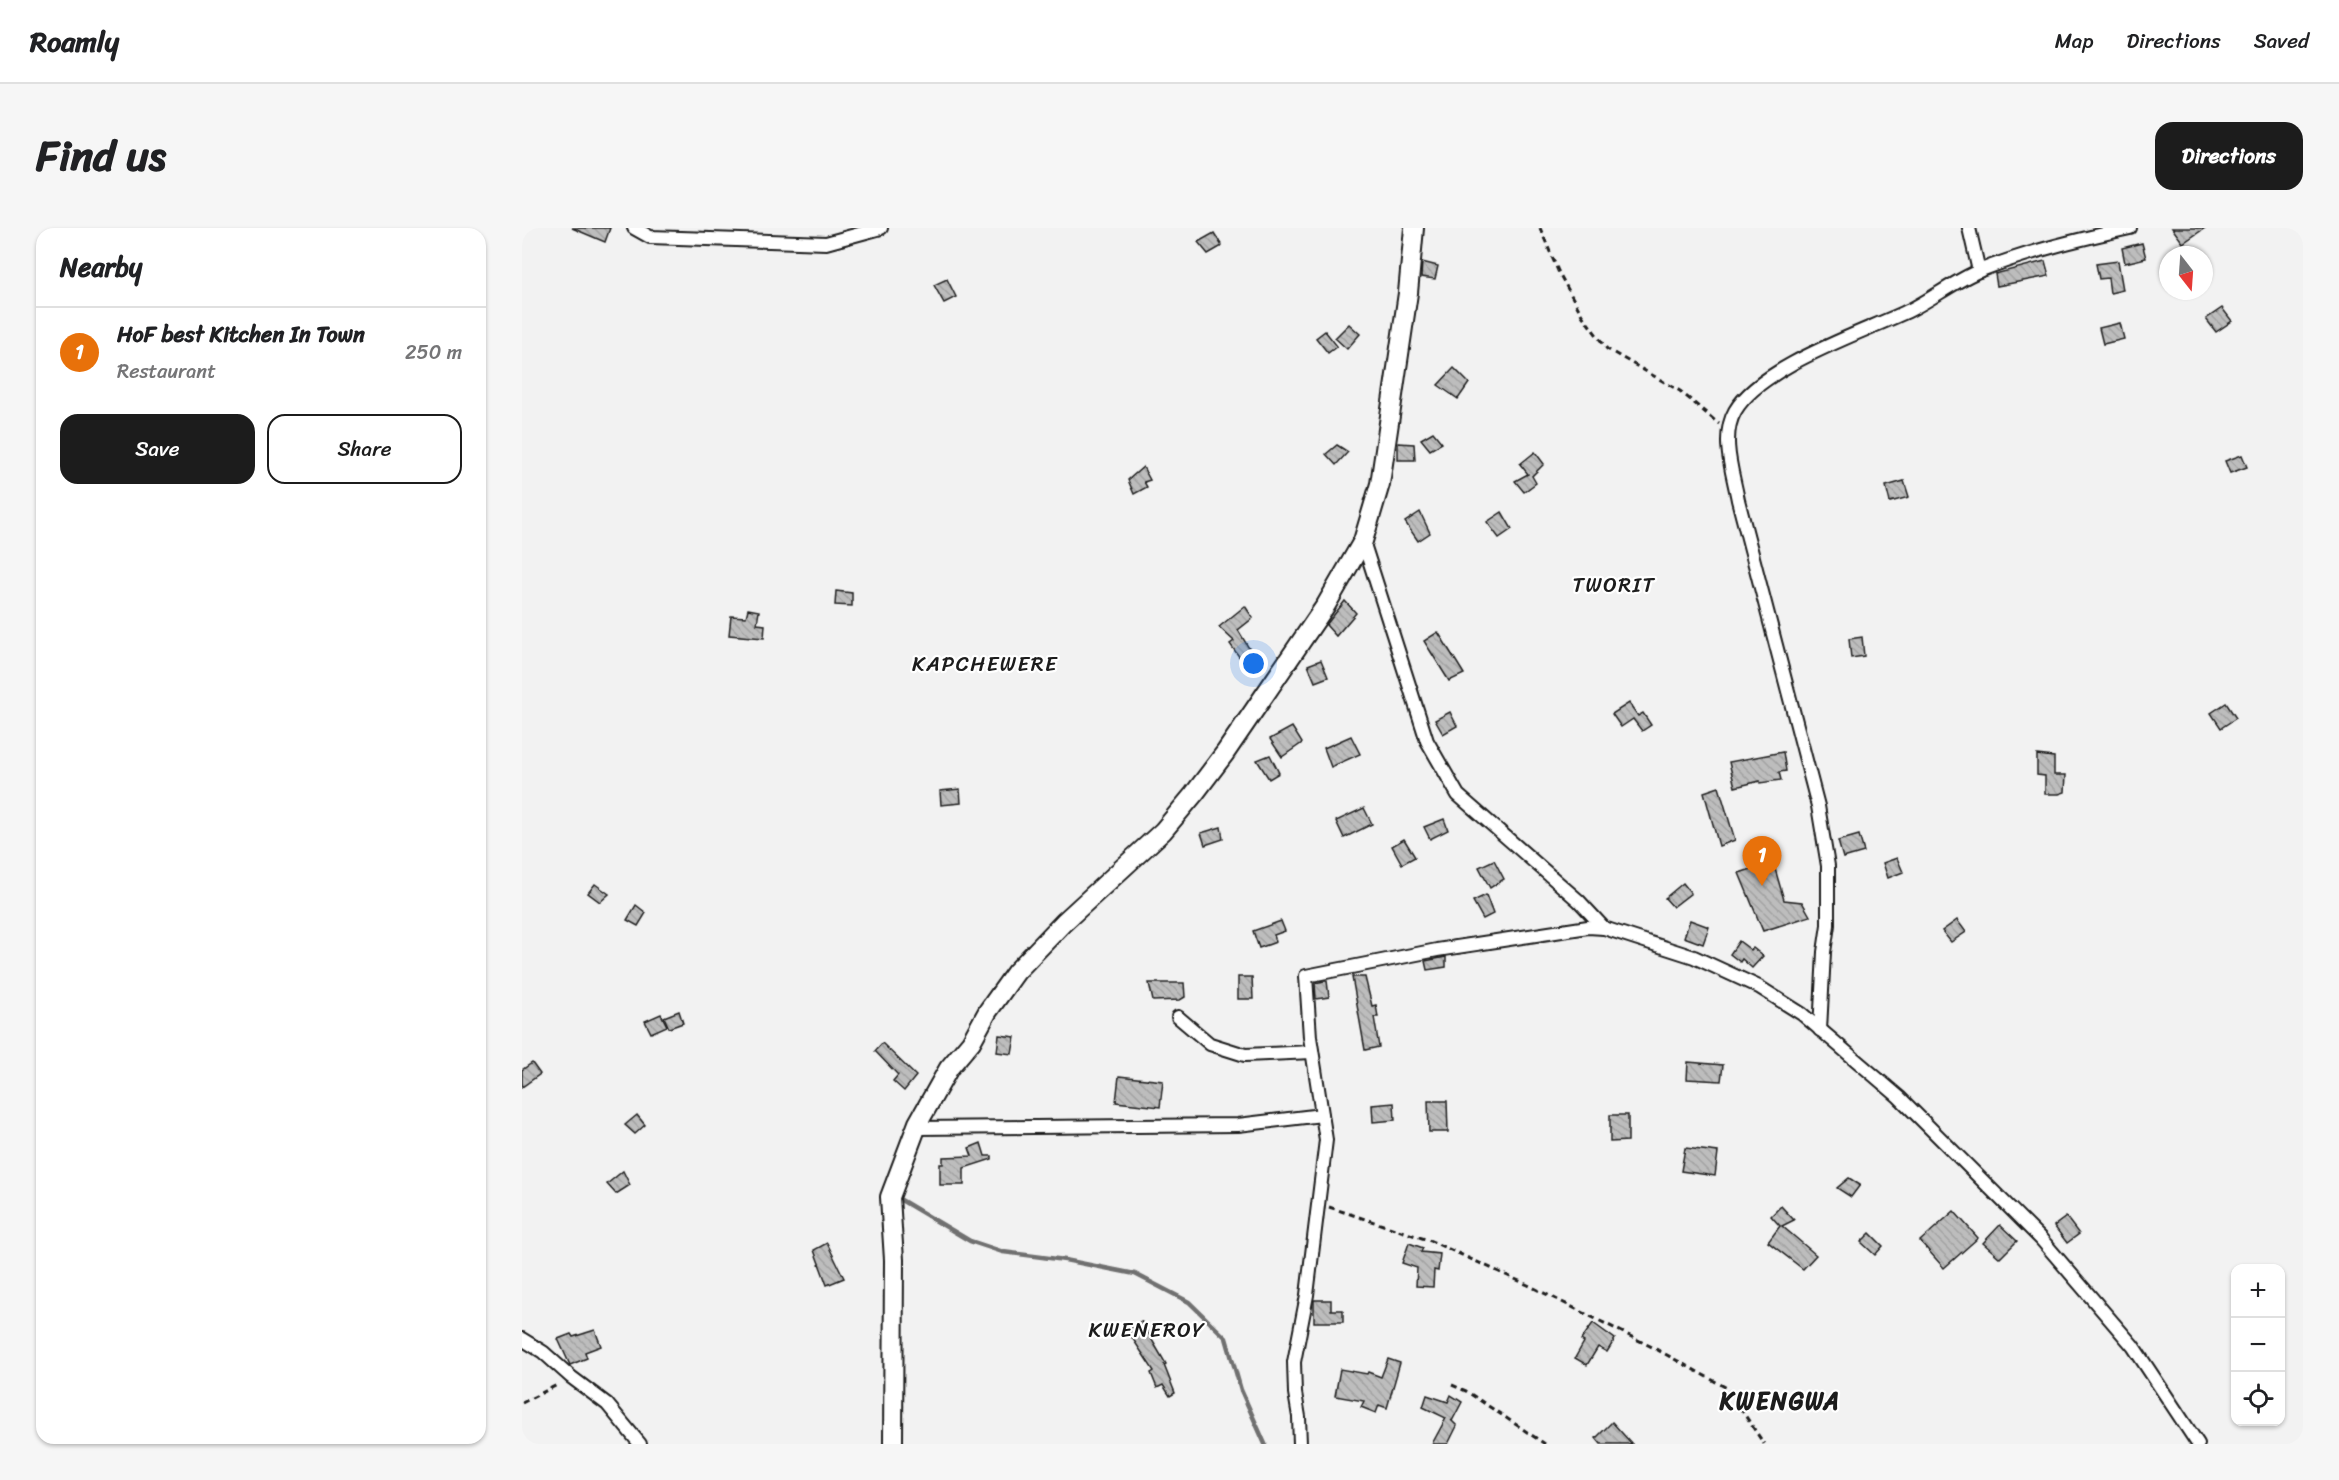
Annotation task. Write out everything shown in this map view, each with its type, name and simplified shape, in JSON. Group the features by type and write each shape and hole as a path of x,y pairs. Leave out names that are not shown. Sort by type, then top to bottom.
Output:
{"street":[{"path":"634,228 651,237 826,243 881,228"},
{"path":"893,1444 894,1260 890,1197 916,1128 949,1068 971,1042 988,1011 1016,972 1064,922 1163,831 1219,761 1326,605 1363,541 1380,484 1408,293 1414,228"},
{"path":"1968,228 1979,271"},
{"path":"1820,1030 1824,952 1828,925 1828,866 1818,806 1738,500 1728,448 1728,429 1733,413 1745,396 1765,380 1816,352 1912,309 1979,271 2050,246 2130,228"},
{"path":"1363,541 1426,741 1443,772 1458,795 1579,901 1604,928"},
{"path":"1300,1444 1294,1362 1307,1295 1326,1140 1312,1052 1306,976 1437,950 1588,927 1604,928 1694,957 1760,987 1802,1014 1899,1097 2041,1239 2133,1346 2198,1444"},
{"path":"1178,1017 1210,1044 1245,1055 1312,1052"},
{"path":"916,1128 1238,1125 1322,1115"},
{"path":"522,1339 543,1352 607,1404 640,1444"}],"path":[{"path":"1540,228 1558,271 1582,315 1607,349 1680,391 1728,429"},
{"path":"1318,1204 1431,1241 1528,1284 1656,1348 1727,1388 1764,1444"},
{"path":"522,1403 571,1377"},
{"path":"1452,1385 1466,1391 1545,1444"}],"building":[{"path":"572,228 610,228 605,242"},
{"path":"2172,228 2205,228 2183,243"},
{"path":"1214,233 1222,246 1208,254 1198,242"},
{"path":"2142,243 2146,258 2125,263 2122,248"},
{"path":"2045,261 2049,276 1997,286 1995,274"},
{"path":"2118,261 2123,290 2110,293 2108,278 2099,279 2096,264"},
{"path":"1422,262 1438,266 1435,279 1421,277"},
{"path":"947,279 956,297 944,303 934,285"},
{"path":"2222,308 2232,321 2216,332 2206,319"},
{"path":"2120,323 2124,339 2103,344 2099,328"},
{"path":"1349,324 1360,334 1347,349 1335,338"},
{"path":"1325,331 1337,346 1328,353 1316,338"},
{"path":"1454,368 1469,383 1458,399 1438,385"},
{"path":"1433,432 1442,443 1430,450 1421,439"},
{"path":"1398,443 1414,444 1415,460 1398,460"},
{"path":"1337,445 1348,452 1336,465 1326,454"},
{"path":"1535,452 1544,464 1532,476 1536,483 1524,492 1515,481 1528,474 1520,464"},
{"path":"2242,455 2247,467 2230,473 2225,461"},
{"path":"1143,467 1150,480 1144,482 1147,487 1134,494 1128,480"},
{"path":"1904,481 1909,497 1890,502 1886,486"},
{"path":"1420,512 1430,533 1418,541 1405,522"},
{"path":"1502,512 1512,529 1499,538 1487,522"},
{"path":"836,591 852,593 852,606 835,605"},
{"path":"1345,601 1356,613 1336,636 1326,625"},
{"path":"1245,606 1253,618 1238,630 1253,655 1250,657 1247,653 1240,658 1230,644 1234,641 1219,627"},
{"path":"748,609 759,611 757,624 765,625 764,638 729,635 731,616 746,617"},
{"path":"1438,632 1464,674 1449,681 1424,641"},
{"path":"1862,637 1864,656 1851,658 1849,639"},
{"path":"1321,660 1328,677 1315,682 1308,665"},
{"path":"1629,703 1638,716 1643,713 1651,725 1642,731 1633,719 1621,727 1612,714"},
{"path":"2226,703 2236,718 2221,728 2211,713"},
{"path":"1450,712 1457,726 1443,734 1435,720"},
{"path":"1292,727 1302,743 1282,757 1270,739"},
{"path":"1351,736 1360,754 1331,767 1324,748"},
{"path":"1783,752 1786,771 1779,772 1781,780 1760,783 1760,781 1735,787 1729,762"},
{"path":"1270,755 1279,773 1269,779 1257,760"},
{"path":"2037,755 2054,757 2054,775 2066,775 2065,792 2045,794 2045,776 2037,775"},
{"path":"1719,787 1735,840 1719,846 1704,792"},
{"path":"960,789 961,803 941,805 940,791"},
{"path":"1364,808 1372,824 1344,838 1336,821"},
{"path":"1444,819 1448,830 1430,839 1424,827"},
{"path":"1221,827 1223,839 1205,845 1201,833"},
{"path":"1859,835 1864,852 1843,858 1838,841"},
{"path":"1404,839 1415,857 1402,864 1392,846"},
{"path":"1897,858 1903,872 1888,878 1883,863"},
{"path":"1494,860 1504,879 1490,888 1479,867"},
{"path":"1773,862 1784,900 1802,902 1810,916 1763,931 1739,873"},
{"path":"1683,883 1691,893 1673,907 1665,898"},
{"path":"595,884 609,894 600,902 588,893"},
{"path":"1486,895 1493,914 1483,919 1473,901"},
{"path":"636,905 646,913 638,926 627,920"},
{"path":"1690,920 1709,927 1703,944 1684,937"},
{"path":"1957,920 1966,932 1951,942 1942,931"},
{"path":"1281,921 1285,931 1274,935 1276,942 1259,948 1253,931"},
{"path":"1739,941 1763,956 1752,968 1742,959 1740,962 1730,954"},
{"path":"1446,957 1446,967 1427,970 1425,961"},
{"path":"1238,977 1252,977 1253,999 1238,999"},
{"path":"1352,977 1365,977 1372,1006 1376,1005 1378,1017 1374,1017 1379,1047 1365,1050"},
{"path":"1327,981 1329,997 1316,999 1315,983"},
{"path":"1149,983 1184,983 1185,997 1180,1000 1153,1001"},
{"path":"679,1011 683,1023 669,1028 664,1017"},
{"path":"661,1014 667,1026 651,1033 645,1021"},
{"path":"999,1035 1015,1037 1012,1054 997,1052"},
{"path":"882,1043 916,1076 904,1091 893,1081 898,1075 875,1051"},
{"path":"1688,1062 1723,1065 1721,1081 1687,1079"},
{"path":"532,1063 540,1074 522,1087 522,1070"},
{"path":"1119,1076 1163,1081 1160,1107 1116,1102"},
{"path":"1428,1101 1447,1101 1448,1132 1429,1132"},
{"path":"1394,1103 1395,1120 1373,1122 1372,1105"},
{"path":"637,1115 645,1125 635,1134 625,1125"},
{"path":"1610,1115 1628,1115 1628,1141 1610,1142"},
{"path":"981,1143 985,1156 992,1156 992,1159 964,1168 964,1185 940,1185 940,1164 943,1164 943,1157 972,1156 969,1148"},
{"path":"1685,1148 1718,1152 1715,1176 1681,1171"},
{"path":"623,1171 630,1185 616,1194 607,1184"},
{"path":"1849,1178 1860,1185 1851,1197 1837,1188"},
{"path":"1781,1206 1794,1220 1782,1226 1816,1255 1803,1269 1768,1242 1780,1226 1771,1216"},
{"path":"1954,1211 1978,1238 1944,1268 1920,1241"},
{"path":"2066,1217 2079,1234 2067,1243 2054,1226"},
{"path":"2000,1225 2017,1241 2000,1258 1983,1243"},
{"path":"1870,1233 1883,1246 1875,1255 1861,1242"},
{"path":"827,1243 844,1278 827,1285 814,1250"},
{"path":"1409,1243 1423,1248 1421,1252 1440,1254 1438,1271 1434,1270 1433,1287 1416,1286 1417,1268 1402,1263"},
{"path":"1314,1300 1331,1300 1331,1310 1343,1310 1343,1322 1314,1322"},
{"path":"1141,1321 1166,1364 1164,1365 1175,1393 1170,1396 1163,1385 1157,1388 1151,1373 1154,1371 1127,1330"},
{"path":"1593,1323 1615,1339 1607,1352 1598,1347 1587,1365 1575,1358 1584,1342 1581,1340"},
{"path":"595,1330 601,1346 585,1352 587,1358 570,1365 558,1339"},
{"path":"1388,1359 1400,1363 1387,1408 1379,1405 1376,1413 1361,1407 1364,1401 1335,1396 1340,1369 1367,1374 1368,1372 1381,1377"},
{"path":"1427,1395 1448,1402 1451,1395 1462,1402 1452,1421 1457,1426 1448,1444 1432,1444 1446,1418 1423,1407"},
{"path":"1612,1422 1632,1444 1601,1444 1596,1438"}],"waterway":[{"path":"901,1200 970,1241 1003,1252 1065,1260 1135,1274 1189,1302 1226,1338 1241,1390 1265,1444"}],"place":[{"name":"HoF best Kitchen In Town","path":"1762,886"}],"district":[{"name":"TWORIT","path":"1614,585"},
{"name":"KAPCHEWERE","path":"985,664"},
{"name":"KWENEROY","path":"1147,1330"},
{"name":"KWENGWA","path":"1780,1401"}]}
